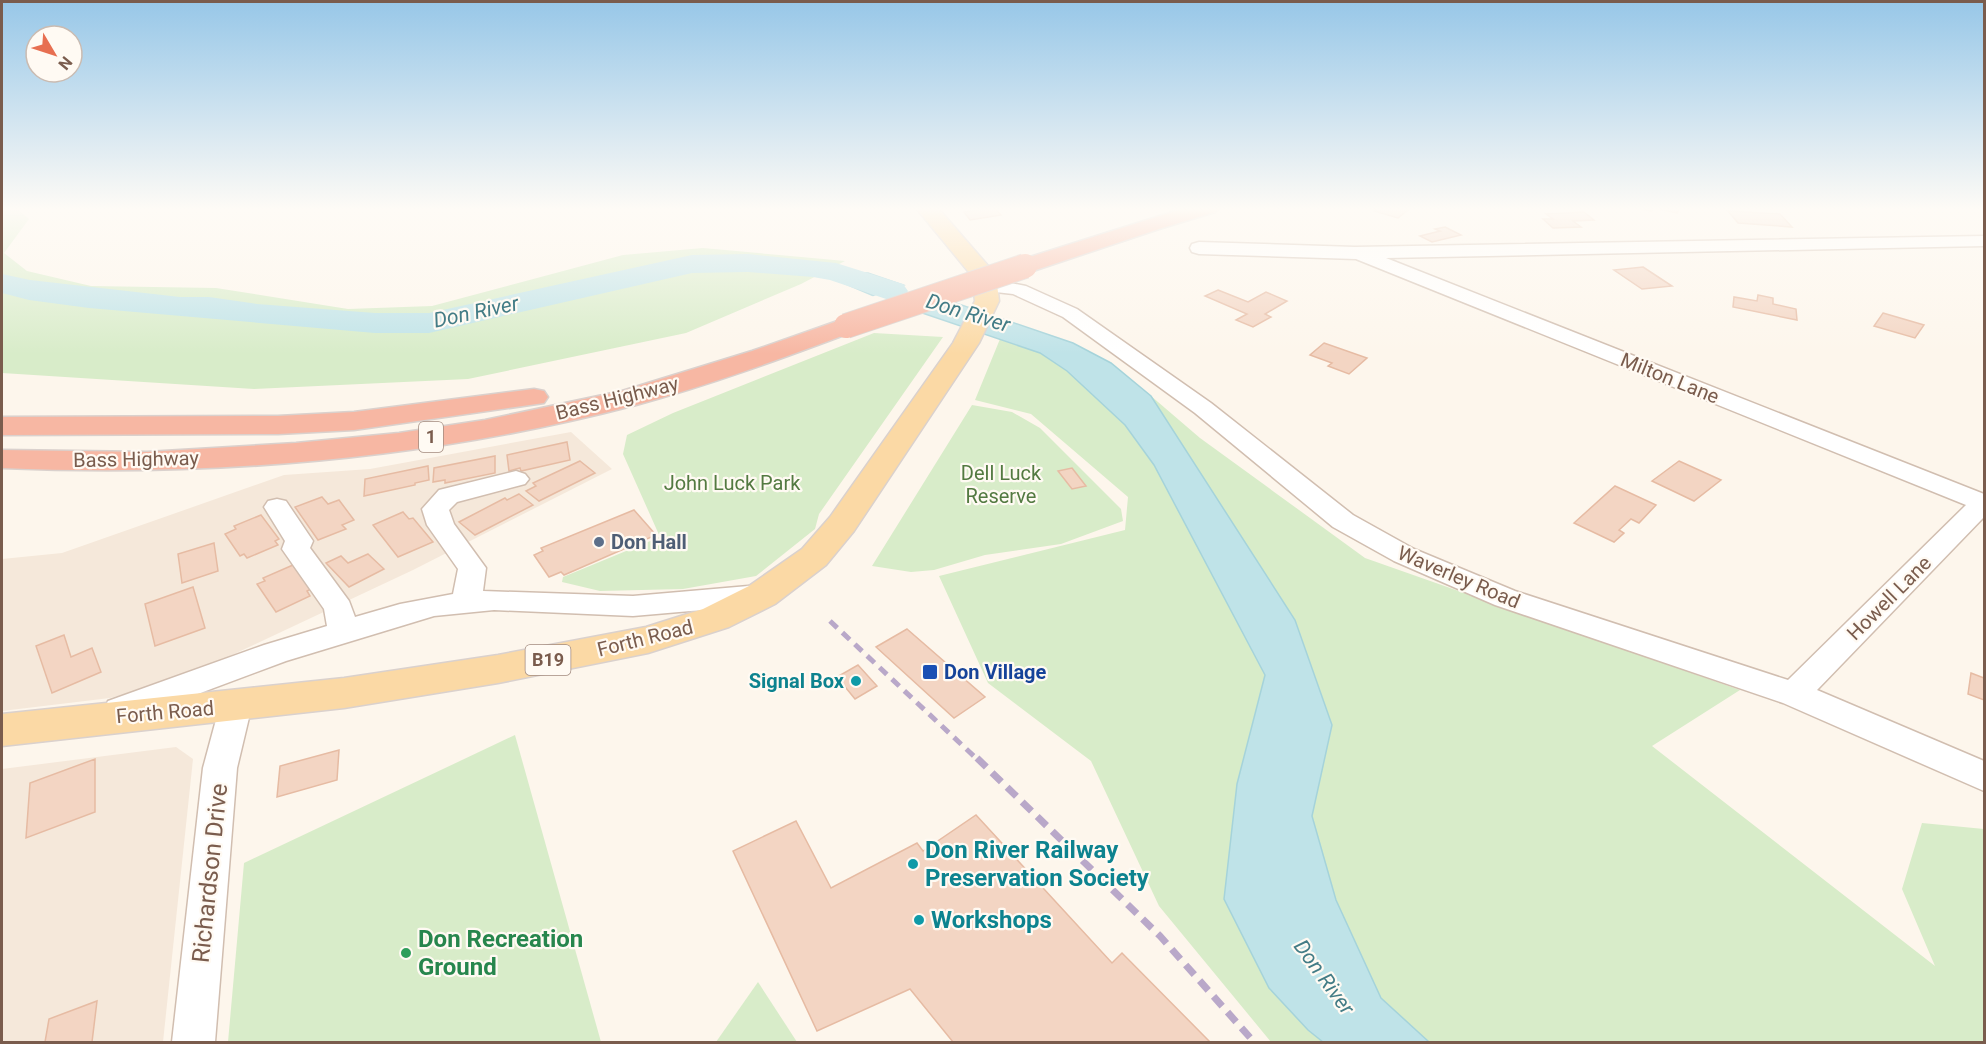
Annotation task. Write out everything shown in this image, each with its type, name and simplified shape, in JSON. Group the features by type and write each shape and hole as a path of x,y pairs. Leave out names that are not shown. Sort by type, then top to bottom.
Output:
{"highway":[{"name":"Bass Highway","path":"2,426 240,425 354,421 485,405 647,373 840,321 1028,257"},
{"name":"Bass Highway","path":"1017,261 1033,257"},
{"name":"Bass Highway","path":"2,459 170,460 399,442 485,429 628,398 751,360 840,321"},
{"path":"2,412 240,425"}],"main road":[{"path":"968,257 984,275 986,294"},
{"name":"Forth Road","path":"2,730 236,705 417,682 610,648 689,628 716,618 762,595 801,568 830,539 966,343 986,294"}],"street":[{"name":"Milton Lane","path":"1364,257 1984,503"},
{"name":"Waverley Road","path":"986,294 1020,290 1047,300 1070,313 1203,408 1343,521 1404,555 1505,598 1794,694 1923,747 1984,777"},
{"path":"467,601 472,568 441,525 435,509 448,496 516,479"},
{"name":"Howell Lane","path":"1794,694 1984,503"},
{"path":"277,507 299,541 296,549 339,608 344,632"},
{"path":"99,718 238,666 400,614 467,601 494,600 633,606 762,595"},
{"name":"Richardson Drive","path":"193,1042 220,768 236,705"}],"shaded area":[{"path":"571,432 612,469 413,570 181,679 110,698 2,711 2,559 62,553 284,475 370,469"},
{"path":"176,747 193,759 163,1042 2,1042 2,769"}],"green space":[{"path":"2,257 9,257 27,271 91,286 216,288 348,309 432,306 617,257 798,257 845,261 801,284 686,333 468,379 254,389 2,373"},
{"name":"John Luck Park","path":"874,333 943,337 819,514 815,529 756,576 683,589 600,591 562,582 563,577 660,537 623,454 627,435 673,413"},
{"path":"1000,339 1040,353 1067,371 1125,425 1154,465 1265,675 1237,784 1308,1030 1323,1042 1271,1042 1159,906 1091,761 988,683 939,576 1125,530 1128,497 1031,414 975,400"},
{"path":"1151,396 1200,438 1365,558 1740,690 1652,746 1935,966 1902,889 1922,823 1984,829 1984,1042 1429,1042 1381,998 1336,900 1312,816 1332,725 1295,620"},
{"name":"Dell Luck Reserve","path":"972,405 1012,412 1040,428 1121,509 1123,521 1061,544 985,555 934,570 911,572 872,566"},
{"name":"Don Recreation Ground","path":"515,735 601,1042 228,1042 244,863"},
{"path":"758,982 797,1042 716,1042"}],"water":[{"path":"836,272 868,273 1073,343 1111,363 1151,396 1295,620 1332,725 1312,816 1336,900 1381,998 1429,1042 1323,1042 1308,1030 1269,988 1224,899 1237,784 1265,675 1154,465 1125,425 1067,371 1040,353 881,299 843,283"}],"pier":[{"path":"912,283 955,298 912,313 871,297"}],"building":[{"path":"1643,267 1672,286 1642,289 1614,270"},
{"path":"1218,290 1248,302 1266,292 1287,301 1265,314 1271,317 1253,327 1236,320 1247,314 1205,296"},
{"path":"1758,295 1773,298 1773,304 1796,309 1797,320 1733,307 1734,297 1757,301"},
{"path":"1883,313 1924,325 1915,338 1874,326"},
{"path":"1324,343 1367,358 1349,374 1328,366 1332,363 1310,355"},
{"path":"567,442 570,460 521,471 520,468 509,471 507,455"},
{"path":"495,456 495,473 445,483 445,480 433,482 434,468"},
{"path":"580,461 595,473 539,501 526,491 536,486 533,483"},
{"path":"1679,461 1721,480 1694,501 1652,481"},
{"path":"428,466 429,480 364,496 365,479"},
{"path":"1072,468 1086,486 1072,489 1058,471"},
{"path":"1615,486 1656,505 1639,523 1631,519 1619,530 1624,533 1614,542 1574,523"},
{"path":"519,494 533,505 475,535 459,522 505,498 507,500"},
{"path":"322,497 328,504 339,500 354,520 342,525 346,529 318,540 295,507"},
{"name":"Don Hall","path":"634,510 656,535 564,575 561,572 549,577 534,555 543,551 541,548"},
{"path":"403,512 409,519 413,518 433,542 398,557 373,525"},
{"path":"261,515 279,539 275,541 278,545 247,558 244,554 240,556 225,534 236,529 234,526"},
{"path":"214,543 218,571 182,583 178,554"},
{"path":"368,554 384,569 349,587 326,563 341,556 348,563"},
{"path":"293,565 311,589 307,591 310,596 276,612 257,584 265,581 263,578"},
{"path":"193,587 205,628 155,646 145,604"},
{"name":"Don Village","path":"907,629 985,697 954,718 876,647"},
{"path":"64,635 71,657 92,648 101,672 52,693 36,646"},
{"name":"Signal Box","path":"858,665 877,686 855,699 837,677"},
{"path":"1971,673 1984,678 1984,700 1968,694"},
{"path":"339,750 337,780 277,797 280,766"},
{"path":"95,759 95,812 26,838 30,783"},
{"name":"Workshops","path":"976,815 1112,963 1122,953 1210,1042 953,1042 910,989 817,1031 733,851 796,821 831,888 917,843 923,851"},
{"path":"97,1001 92,1042 45,1042 49,1019"}],"waterway":[{"name":"Don River","path":"2,283 29,290 89,298 375,323 429,323 692,264 748,263 813,268 836,272 892,291"}],"railway":[{"path":"830,621 978,760"},
{"path":"977,758 1160,936 1254,1042"}],"place":[{"name":"Don Hall","path":"599,542"},
{"name":"Don Village","path":"930,672"},
{"name":"Signal Box","path":"856,681"},
{"name":"Don River Railway Preservation Society","path":"913,864"},
{"name":"Workshops","path":"919,920"},
{"name":"Don Recreation Ground","path":"406,953"}]}
